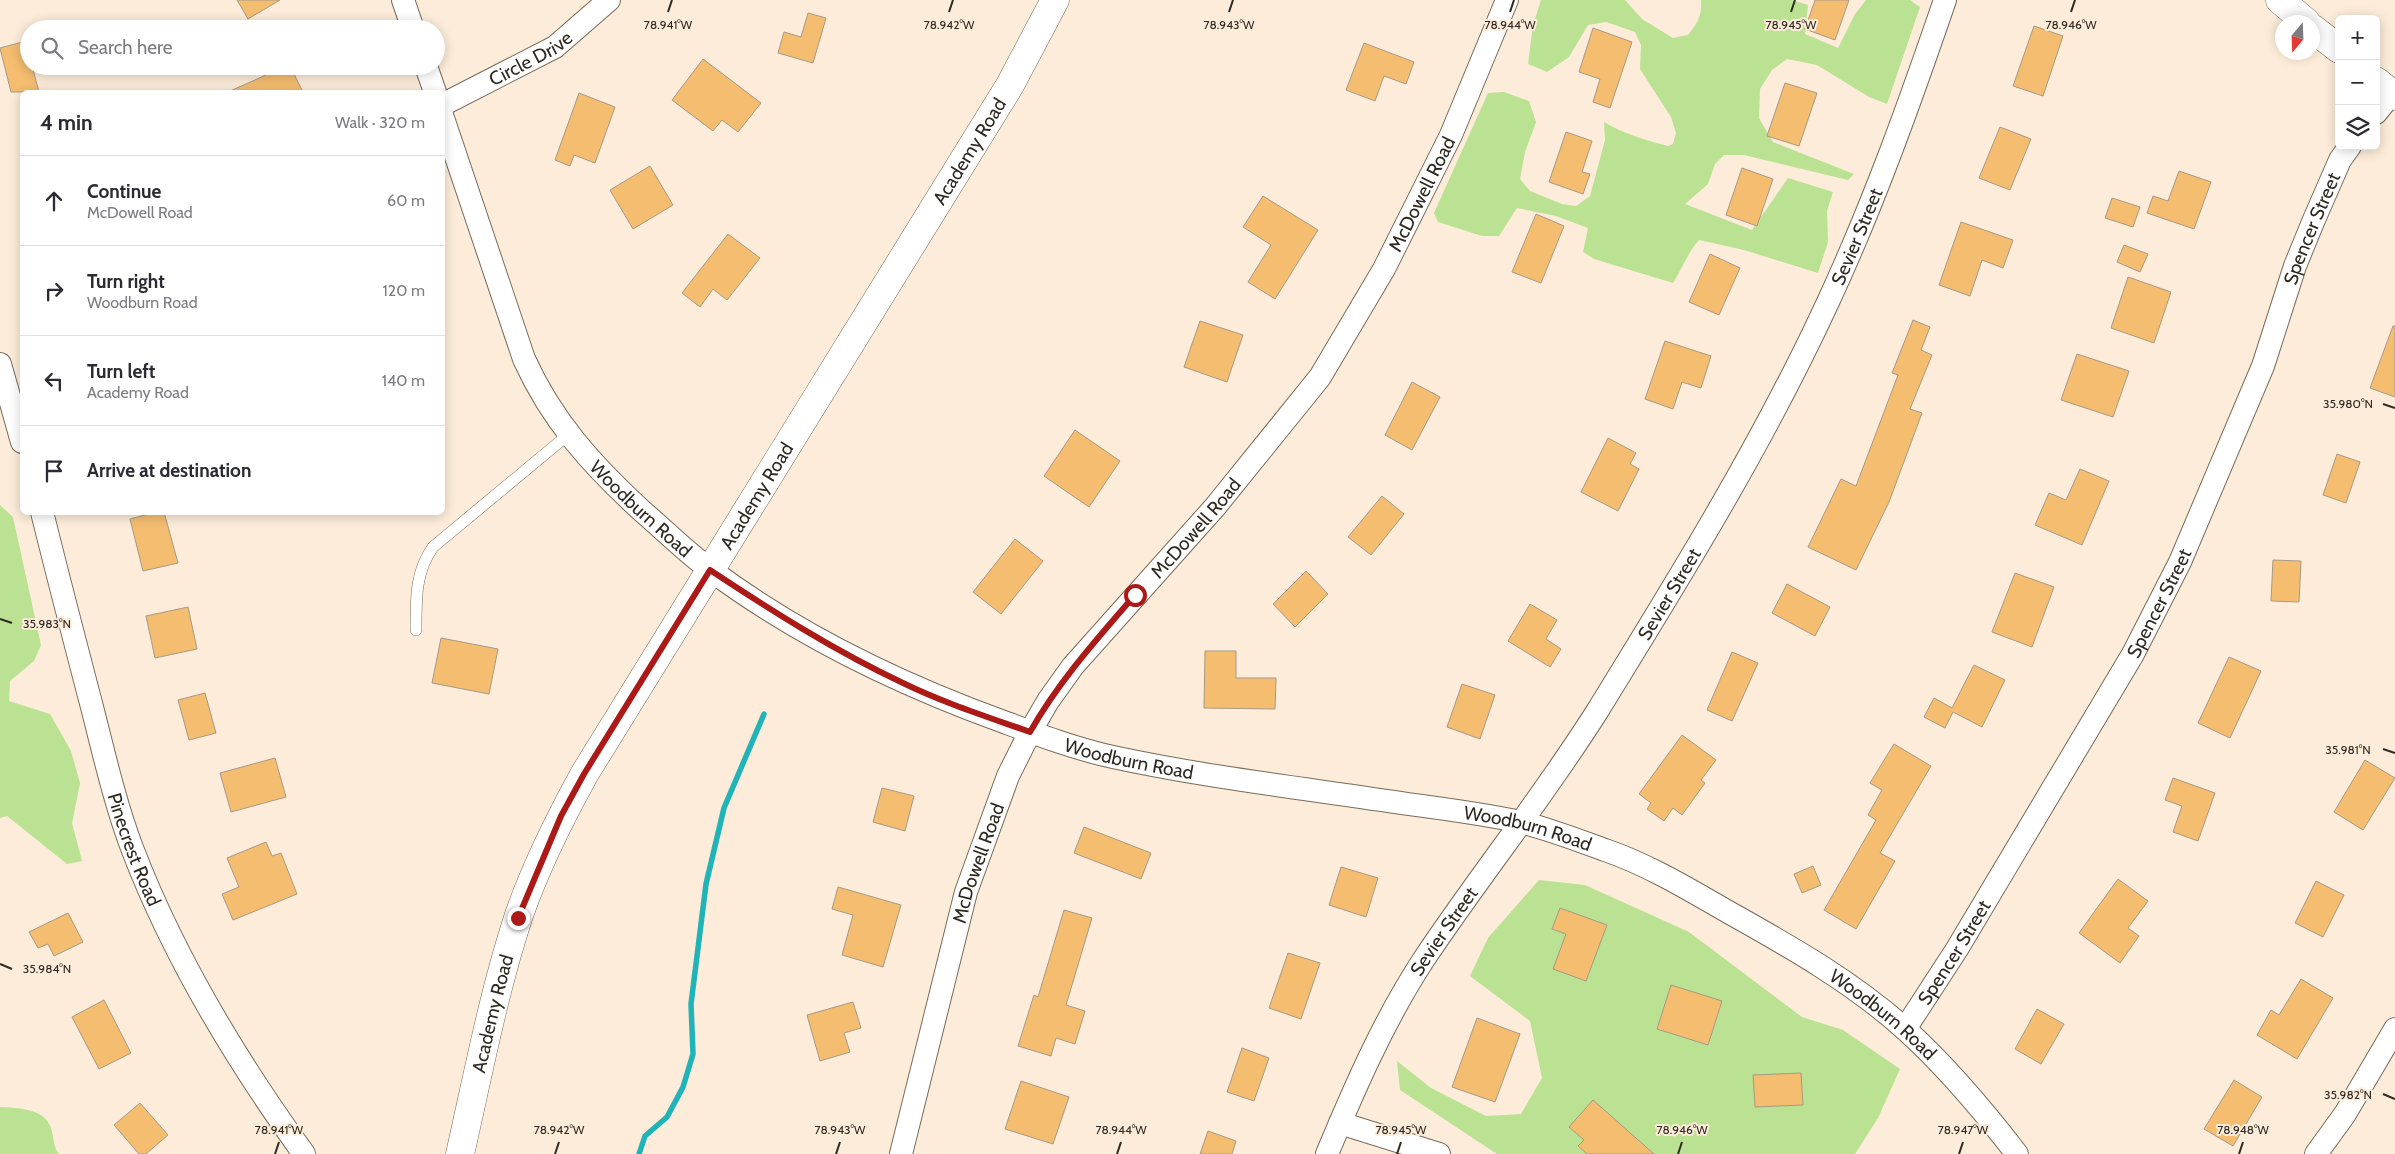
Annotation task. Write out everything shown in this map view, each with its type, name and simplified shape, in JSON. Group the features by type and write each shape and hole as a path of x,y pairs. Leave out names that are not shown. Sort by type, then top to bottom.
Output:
{"main road":[{"name":"Academy Road","path":"460,1154 499,981 518,918 561,816 584,774 1000,102 1054,0"},
{"path":"2280,0 2298,15"},
{"path":"2320,34 2335,46"}],"street":[{"path":"403,0 410,20"},
{"name":"Circle Drive","path":"445,103 555,47 609,0"},
{"name":"McDowell Road","path":"901,1154 966,892 1008,776 1030,732 1048,701 1074,666 1215,507 1320,376 1384,269 1446,144 1507,0"},
{"name":"Sevier Street","path":"1327,1154 1367,1061 1424,959 1522,823 1596,712 1725,500 1828,302 1892,152 1945,0"},
{"path":"429,75 434,90"},
{"name":"Woodburn Road","path":"445,124 524,359 539,393 588,458 627,498 710,570 773,612 904,684 1030,732 1106,756 1176,770 1522,823 1609,851 1666,877 1823,968 1905,1029 1981,1108 2017,1154"},
{"name":"Spencer Street","path":"1905,1029 1957,949 2133,654 2180,562 2263,366 2302,249 2340,160 2347,150"},
{"path":"0,364 20,435"},
{"name":"Pinecrest Road","path":"43,515 104,755 131,846 156,906 208,1007 248,1072 304,1154"},
{"path":"2316,1154 2345,1114 2395,1029"},
{"path":"1340,1123 1439,1154"}],"lane":[{"path":"416,630 416,592 422,561 433,547 569,434"}],"green space":[{"path":"1541,0 1625,0 1642,19 1673,38 1688,35 1697,23 1701,10 1701,0 1792,0 1808,5 1805,34 1838,48 1855,14 1866,0 1910,0 1920,7 1887,104 1869,97 1817,65 1787,59 1772,70 1760,89 1759,118 1773,142 1854,174 1848,180 1744,155 1724,155 1715,164 1708,184 1685,204 1752,230 1788,178 1833,192 1827,211 1828,242 1818,273 1744,250 1699,240 1673,283 1594,259 1583,252 1588,228 1556,216 1517,208 1499,236 1482,236 1438,222 1434,213 1488,93 1504,92 1529,101 1536,122 1525,152 1520,179 1530,191 1562,204 1576,206 1590,196 1605,140 1604,122 1643,139 1668,146 1673,144 1676,133 1671,117 1640,69 1641,45 1635,32 1606,22 1588,25 1569,57 1547,72 1528,64 1533,25"},
{"path":"0,505 13,517 41,645 34,661 10,681 9,701 50,714 71,751 80,783 72,823 82,861 67,864 7,816 0,818"},
{"path":"1539,880 1585,885 1689,932 1802,1017 1843,1030 1900,1069 1878,1118 1855,1154 1497,1154 1400,1090 1397,1061 1431,1088 1486,1116 1521,1114 1542,1078 1530,1021 1470,976 1488,938"},
{"path":"0,1107 30,1110 43,1116 51,1128 59,1154 0,1154"}],"building":[{"path":"237,0 280,0 248,19"},
{"path":"1815,0 1849,0 1835,40 1805,29"},
{"path":"808,13 826,18 813,63 778,53 784,32 801,37"},
{"path":"2034,26 2063,36 2043,96 2013,86"},
{"path":"1593,28 1632,42 1610,108 1593,102 1600,79 1579,72"},
{"path":"20,43 20,75 34,75 38,90 11,92 0,48"},
{"path":"1364,43 1414,62 1406,84 1384,76 1375,101 1346,90"},
{"path":"703,59 761,103 738,132 722,120 713,131 672,100"},
{"path":"266,75 294,75 302,90 232,90"},
{"path":"1785,83 1817,93 1799,146 1767,136"},
{"path":"579,93 615,107 595,163 574,155 570,166 555,160"},
{"path":"2000,127 2031,139 2010,190 1979,178"},
{"path":"1566,132 1592,141 1582,172 1590,174 1583,194 1549,182"},
{"path":"650,166 673,205 633,229 610,190"},
{"path":"1742,168 1773,179 1757,226 1726,215"},
{"path":"2179,171 2211,182 2194,229 2147,213 2153,196 2168,201"},
{"path":"1263,196 1318,230 1275,299 1248,282 1271,245 1243,227"},
{"path":"2112,198 2140,207 2133,227 2105,218"},
{"path":"1536,214 1564,226 1541,283 1512,272"},
{"path":"1961,222 2013,240 2003,268 1982,260 1970,296 1939,285"},
{"path":"728,234 760,258 727,300 713,289 700,307 682,293"},
{"path":"2124,245 2148,254 2140,272 2117,262"},
{"path":"1710,254 1740,268 1719,315 1689,302"},
{"path":"2128,277 2171,292 2154,343 2111,328"},
{"path":"1913,320 1930,327 1921,350 1932,355 1910,409 1922,413 1889,502 1856,570 1808,547 1841,479 1856,486 1898,375 1892,373"},
{"path":"1200,321 1243,335 1227,382 1184,367"},
{"path":"2393,326 2395,326 2395,397 2370,388"},
{"path":"1665,341 1711,356 1701,388 1682,382 1673,409 1645,399"},
{"path":"2077,354 2129,371 2113,417 2061,400"},
{"path":"1412,382 1440,397 1412,450 1385,435"},
{"path":"1075,430 1120,461 1089,507 1044,476"},
{"path":"1608,438 1636,453 1630,464 1639,469 1618,511 1581,492"},
{"path":"2337,454 2360,462 2346,503 2323,495"},
{"path":"2080,469 2109,481 2082,545 2035,525 2049,493 2066,500"},
{"path":"1382,496 1404,514 1371,555 1348,537"},
{"path":"145,515 165,515 178,563 143,571 130,519"},
{"path":"1015,539 1043,561 1001,614 973,592"},
{"path":"2273,560 2301,561 2299,602 2271,601"},
{"path":"1306,571 1328,594 1295,627 1273,604"},
{"path":"2015,573 2054,587 2032,647 1992,632"},
{"path":"1787,584 1830,607 1815,636 1772,613"},
{"path":"1530,604 1557,620 1546,639 1561,649 1550,667 1508,641"},
{"path":"188,607 197,649 155,658 146,616"},
{"path":"441,638 498,649 489,694 432,683"},
{"path":"1205,651 1236,651 1236,678 1276,678 1275,709 1204,708"},
{"path":"1732,652 1758,663 1732,721 1707,710"},
{"path":"2229,657 2261,671 2230,738 2198,723"},
{"path":"1974,665 2005,680 1982,727 1953,712 1945,728 1924,717 1934,698 1952,708"},
{"path":"1462,684 1495,695 1480,739 1447,727"},
{"path":"205,693 216,733 189,740 178,700"},
{"path":"1682,735 1716,760 1701,780 1705,783 1682,815 1673,808 1664,821 1647,809 1651,803 1639,794"},
{"path":"1894,744 1931,766 1880,853 1895,861 1856,929 1824,910 1876,820 1868,815 1882,790 1870,783"},
{"path":"275,758 286,797 231,812 220,773"},
{"path":"2365,760 2395,778 2363,830 2334,812"},
{"path":"2173,778 2215,793 2198,841 2173,832 2182,806 2165,800"},
{"path":"882,788 914,796 905,831 873,822"},
{"path":"1084,827 1151,853 1141,879 1074,853"},
{"path":"266,842 272,856 281,853 297,894 233,920 222,894 239,887 227,858"},
{"path":"1813,866 1821,885 1802,893 1794,874"},
{"path":"1341,867 1378,878 1366,917 1329,905"},
{"path":"2118,879 2148,901 2128,928 2139,936 2120,963 2079,933"},
{"path":"2316,881 2344,895 2323,937 2295,923"},
{"path":"838,887 901,905 883,967 842,955 853,915 832,909"},
{"path":"1560,908 1607,925 1586,981 1553,969 1566,934 1552,929"},
{"path":"1064,910 1092,918 1066,1005 1085,1011 1075,1044 1056,1038 1051,1056 1018,1046 1034,995 1038,997"},
{"path":"68,913 83,942 54,956 48,944 38,948 29,932"},
{"path":"1288,953 1320,963 1301,1019 1269,1008"},
{"path":"2301,979 2333,998 2297,1059 2257,1035 2271,1010 2279,1015"},
{"path":"1671,985 1722,1001 1708,1045 1657,1029"},
{"path":"104,1000 131,1053 99,1069 72,1017"},
{"path":"853,1002 861,1028 844,1033 850,1052 820,1061 807,1015"},
{"path":"2037,1009 2064,1024 2041,1064 2015,1049"},
{"path":"1477,1018 1520,1034 1495,1102 1452,1087"},
{"path":"1242,1048 1269,1058 1254,1101 1227,1092"},
{"path":"1801,1073 1803,1105 1755,1107 1753,1075"},
{"path":"2234,1080 2262,1097 2233,1146 2204,1129"},
{"path":"1021,1081 1069,1097 1053,1144 1005,1129"},
{"path":"1593,1100 1654,1154 1587,1154 1578,1146 1584,1140 1569,1127"},
{"path":"140,1103 168,1135 146,1154 139,1154 114,1125"},
{"path":"1208,1131 1236,1141 1232,1154 1200,1154"}],"waterway":[{"path":"639,1154 645,1136 667,1117 683,1087 693,1054 691,1004 706,884 724,808 764,714"}],"route":[{"path":"518,918 561,816 584,774 710,570 773,612 904,684 1030,732 1048,701 1074,666 1135,595"}]}
